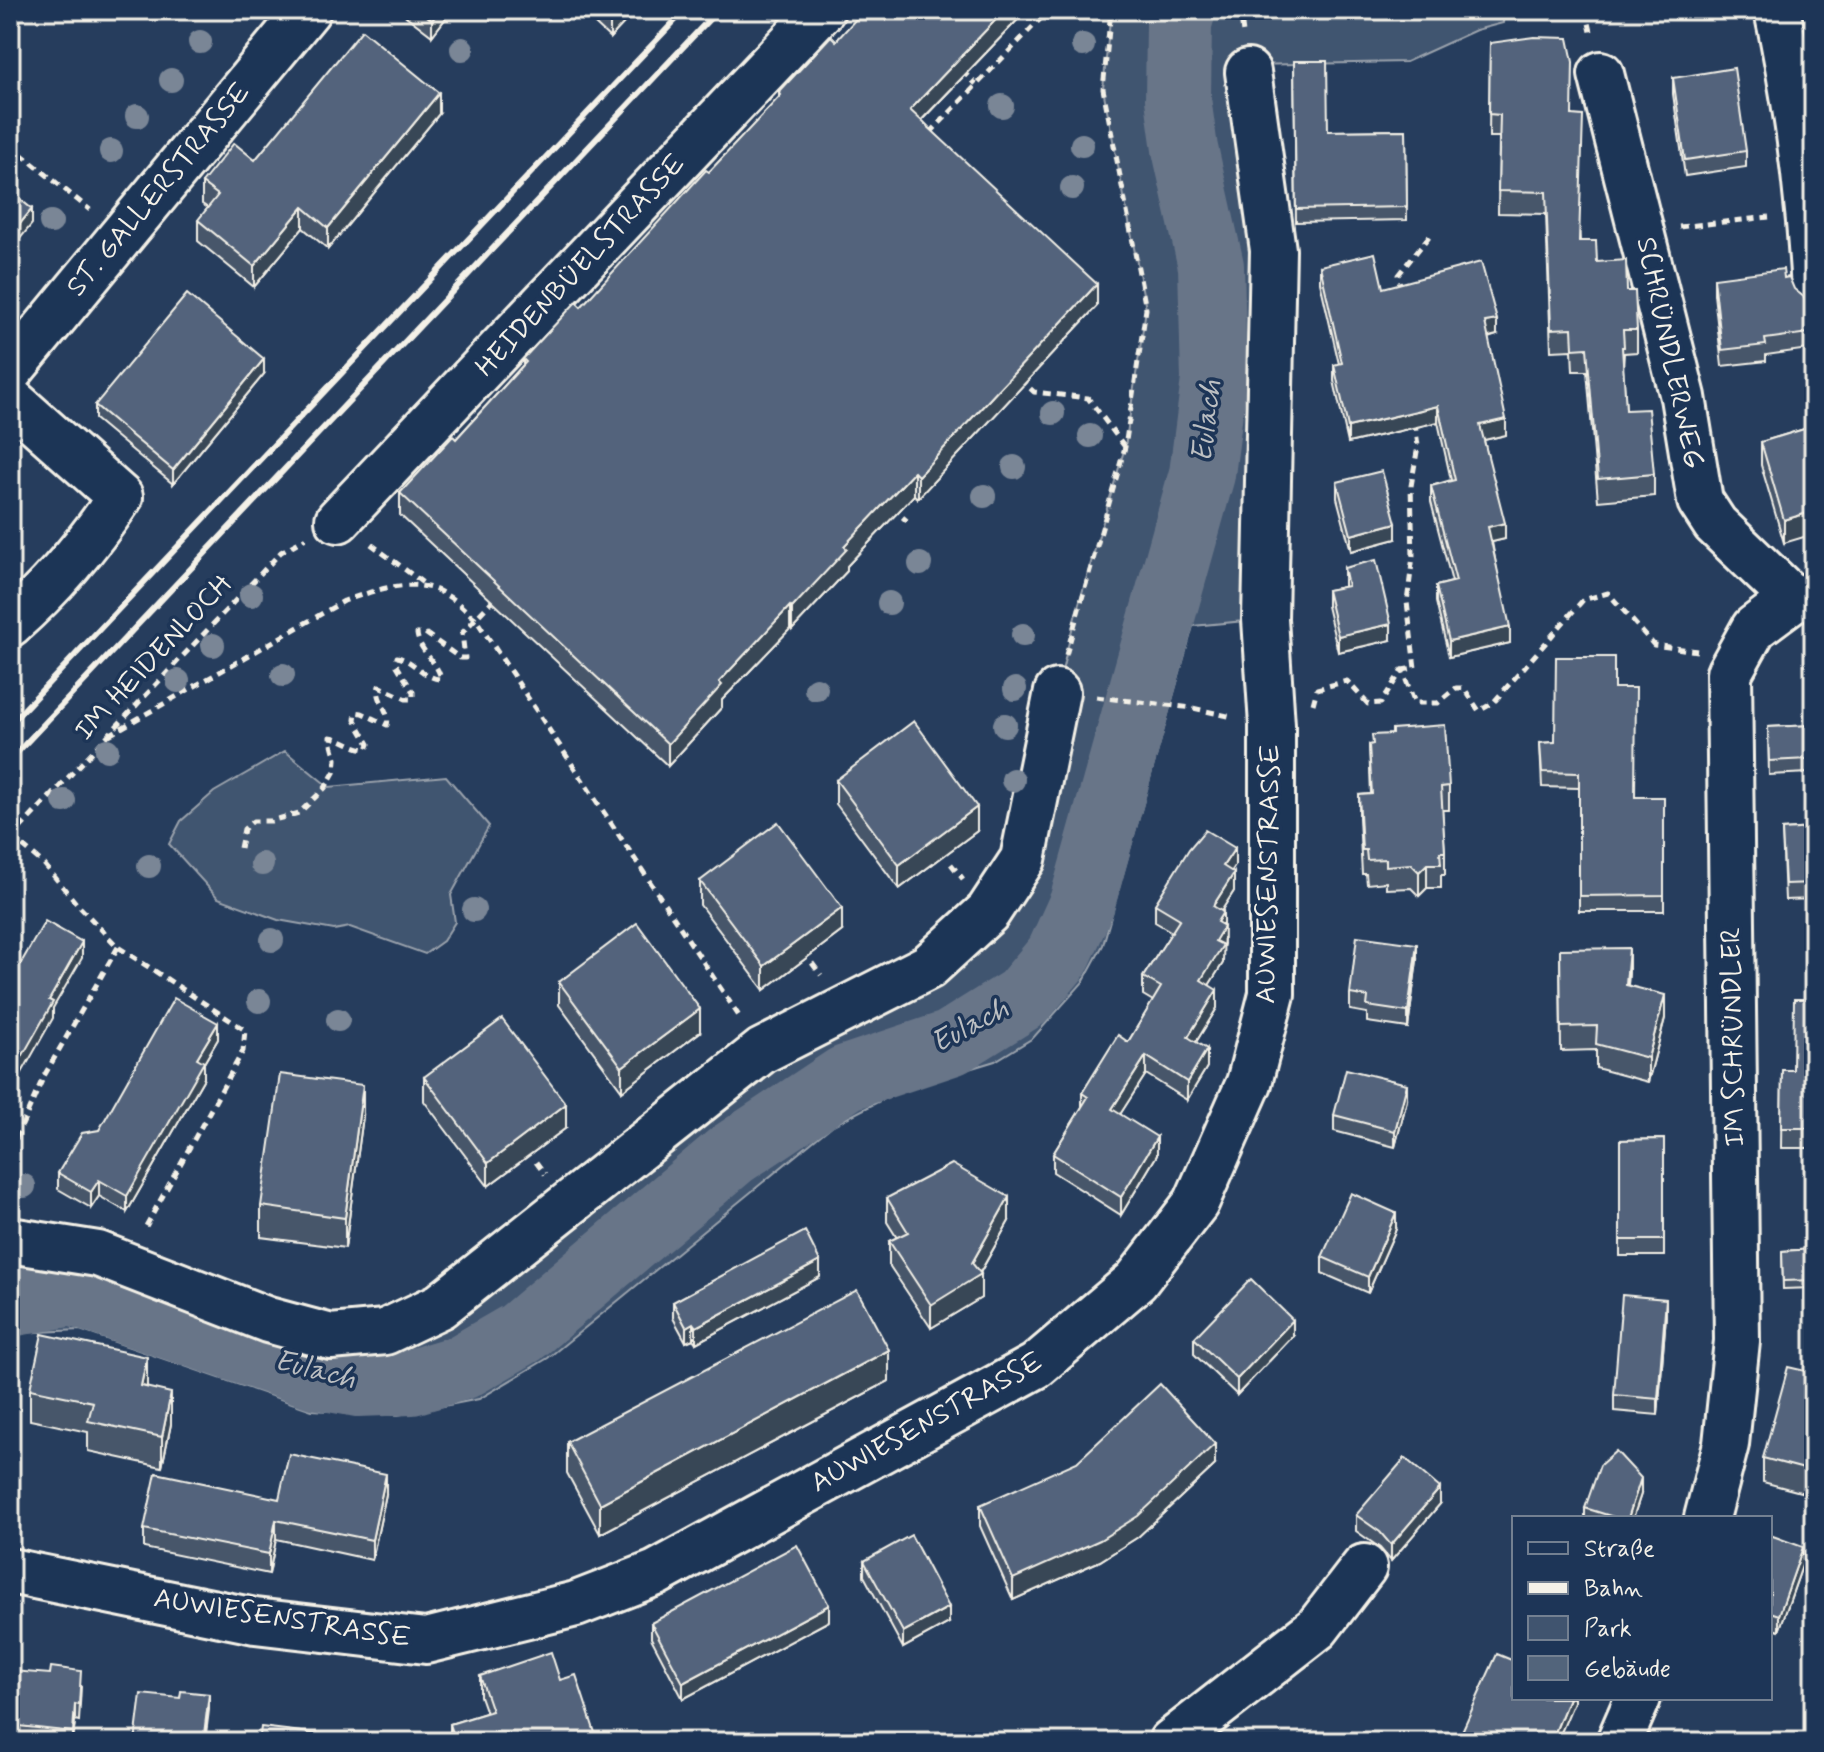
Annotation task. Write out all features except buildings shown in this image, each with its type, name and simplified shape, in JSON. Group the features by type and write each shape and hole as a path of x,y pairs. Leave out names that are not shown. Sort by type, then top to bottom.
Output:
{"street":[{"name":"ST. GALLERSTRASSE","path":"10,371 308,10"},
{"name":"HEIDENBÜELSTRASSE","path":"338,520 822,10"},
{"path":"1777,10 1810,212 1814,291"},
{"name":"AUWIESENSTRASSE","path":"10,1571 255,1621 426,1641 576,1604 656,1573 1036,1366 1136,1281 1196,1203 1249,1083 1272,994 1272,725 1265,619 1273,250 1248,72"},
{"name":"SCHRÜNDLERWEG","path":"1601,74 1683,397 1700,501 1715,524 1803,597"},
{"path":"10,399 120,497 105,520 10,624"},
{"name":"IM SCHRÜNDLER","path":"1708,1516 1726,1444 1737,1341 1729,673 1754,628 1803,597"},
{"path":"10,1240 98,1254 268,1320 331,1337 385,1332 440,1306 762,1051 928,967 988,912 1023,859 1076,695"},
{"path":"1171,1742 1317,1628 1364,1567"},
{"path":"1619,1742 1637,1700"}],"path":[{"path":"924,140 1049,10"},
{"path":"1075,617 1125,447 1146,309 1103,89 1111,10"},
{"path":"954,64 976,84"},
{"path":"10,145 122,236"},
{"path":"1691,226 1760,218"},
{"path":"1404,301 1398,275 1430,235"},
{"path":"1011,370 1034,392 1088,398 1125,447"},
{"path":"1272,725 1308,725 1317,689 1347,681 1368,704 1381,703 1402,670 1415,668 1407,602 1413,556 1411,486 1418,446 1414,418"},
{"path":"884,500 907,521"},
{"name":"IM HEIDENLOCH","path":"11,838 281,552 338,520"},
{"path":"390,558 427,586 447,595 475,618 762,1051"},
{"path":"109,735 344,601 382,588 427,586"},
{"path":"1402,670 1415,703 1438,703 1456,688 1464,688 1479,711 1493,703 1583,600 1608,593 1654,645 1711,653 1729,673"},
{"path":"240,848 244,829 253,821 271,821 299,813 325,788 335,771 336,759 330,737 367,749 369,744 355,720 356,712 387,725 389,718 377,693 379,686 406,699 413,699 413,692 396,664 397,657 404,658 435,680 441,679 432,658 418,641 417,634 425,633 460,658 465,658 462,633 496,596"},
{"path":"1076,695 1193,708"},
{"path":"11,838 44,864 118,947 245,1030 243,1051 126,1264"},
{"path":"10,1152 44,1076 118,947"},
{"path":"10,1285 17,1333 10,1397"}],"green space":[{"path":"1111,10 1504,10 1503,23 1476,30 1406,62 1247,65 1265,619 1193,626 1103,945 1083,982 1033,1038 995,1061 903,1089 833,1125 548,1358 479,1399 398,1415 312,1410 80,1330 10,1336 10,1240 385,1332 988,912 1057,692 1075,617 1125,447 1146,309 1103,89"},
{"path":"285,751 329,787 446,776 489,826 451,895 455,922 443,941 425,954 350,927 334,930 278,920 218,898 169,844 181,821 214,792"}],"waterway":[{"name":"Eulach","path":"10,1304 72,1293 315,1376 358,1384 412,1382 462,1367 521,1333 732,1154 846,1078 951,1043 1023,998 1058,956 1082,903 1202,474 1214,380 1211,266 1185,149 1178,99 1179,23 1183,10"}],"railway":[{"path":"10,724 685,10"},
{"path":"10,760 718,10"}]}
